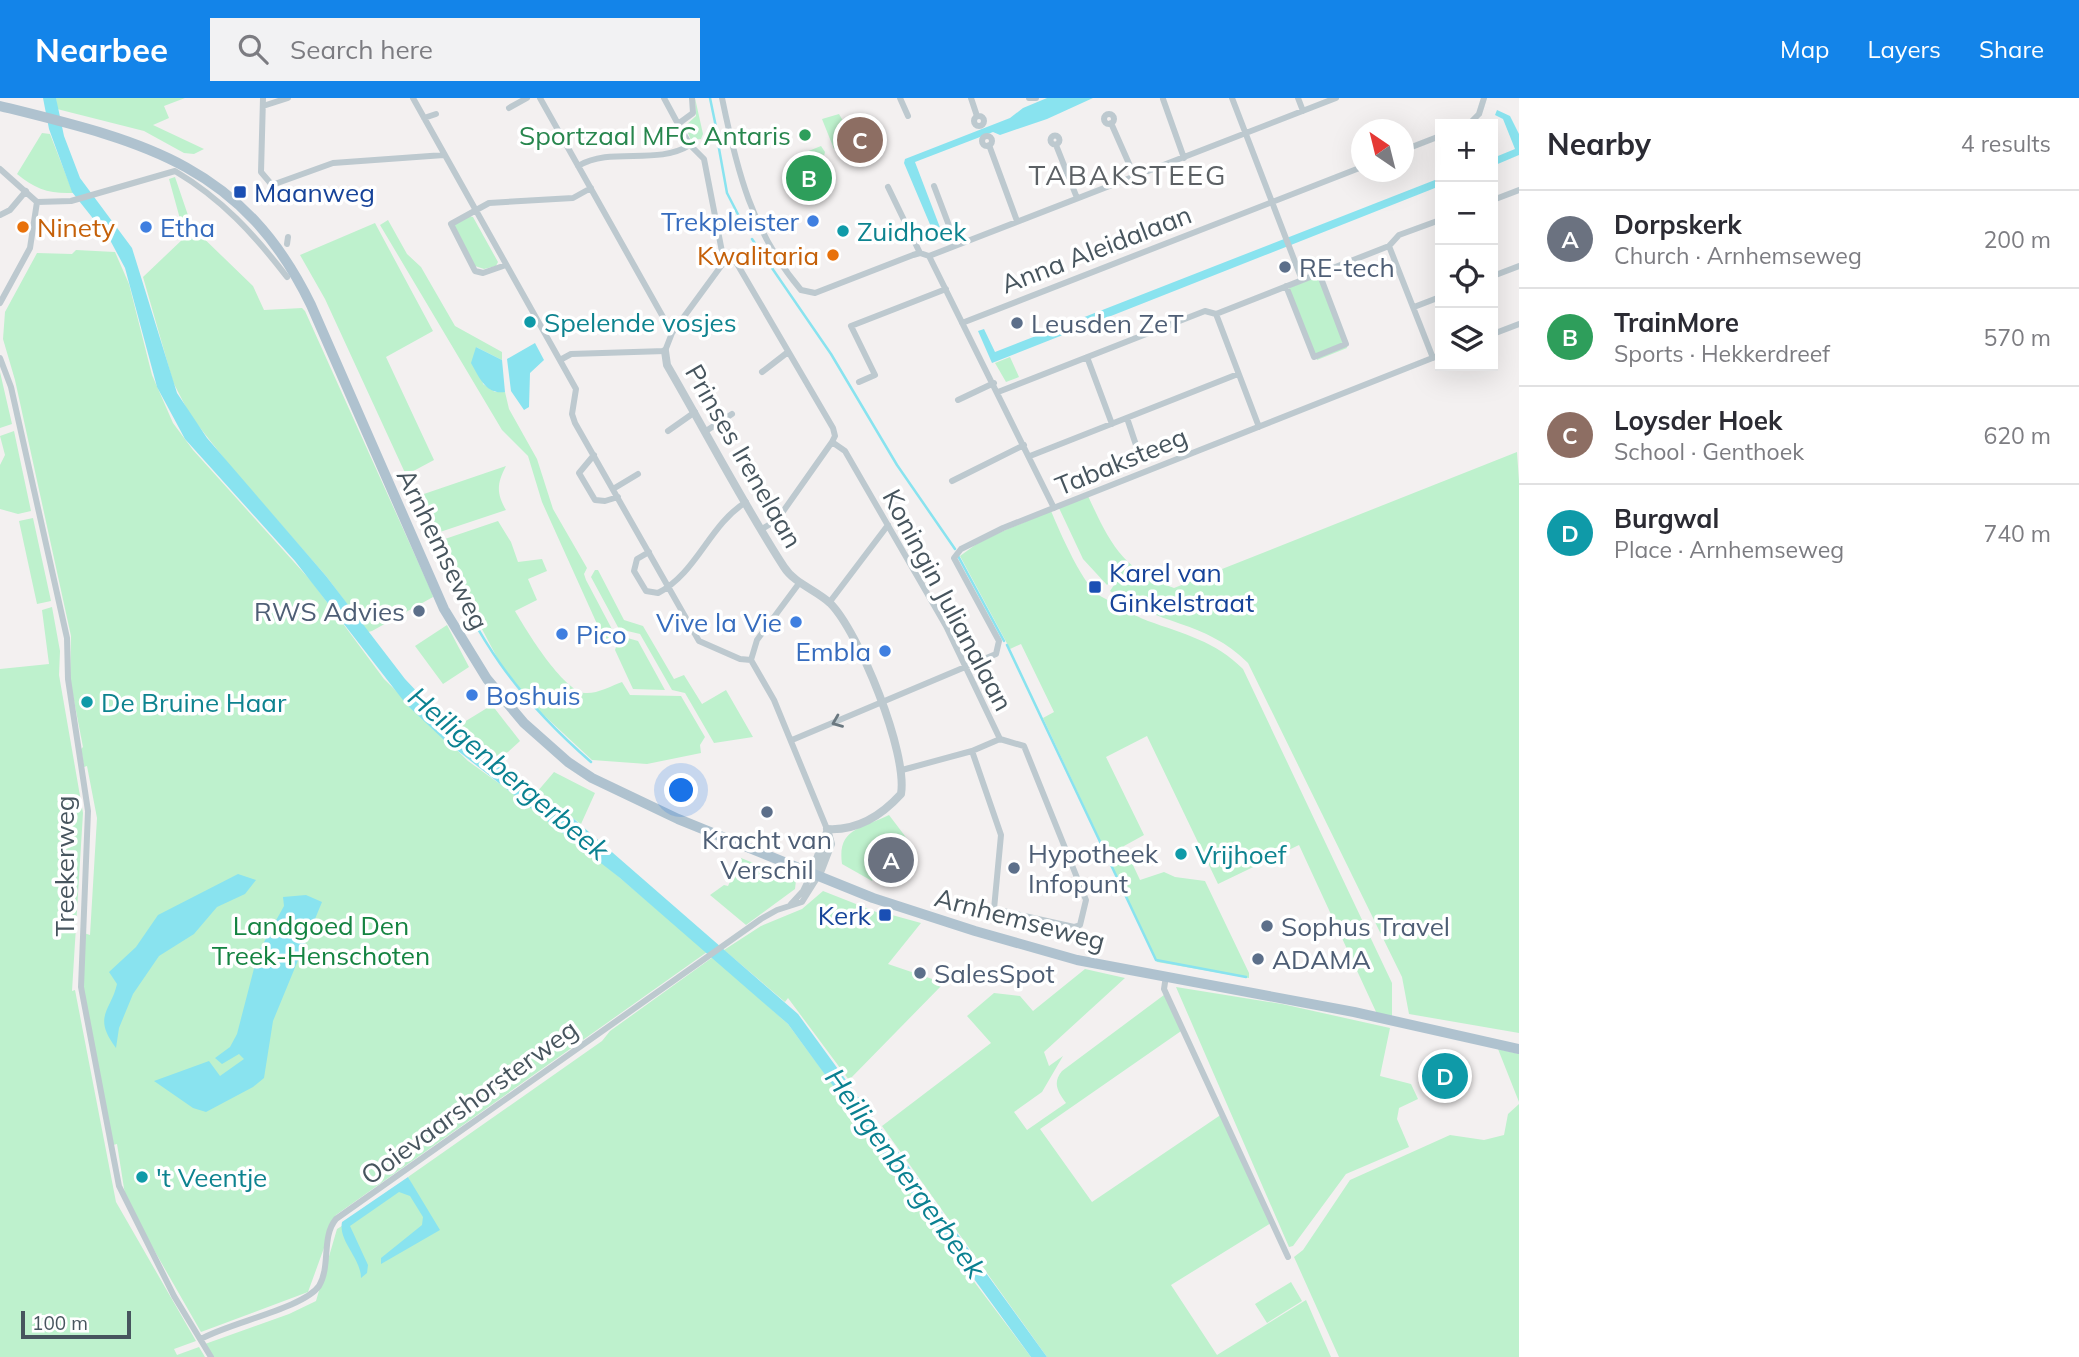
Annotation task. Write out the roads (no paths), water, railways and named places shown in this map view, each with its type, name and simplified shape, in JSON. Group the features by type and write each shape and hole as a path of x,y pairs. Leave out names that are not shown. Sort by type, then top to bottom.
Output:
{"main road":[{"name":"Arnhemseweg","path":"0,106 137,143 208,178 237,202 284,255 311,305 444,609 487,679 524,723 568,762 608,786 678,819 885,903 975,931 1077,960 1354,1012 1519,1049"}],"street":[{"path":"288,98 263,102 263,177 269,184 277,186 333,163 444,155"},
{"path":"413,98 560,360 577,396 572,414 575,423 699,641 740,659 751,660"},
{"path":"509,108 527,98"},
{"path":"540,98 672,333"},
{"path":"560,360 571,354 665,351 672,333 724,262 704,159 690,145 664,98"},
{"path":"678,124 693,113 692,98"},
{"path":"722,98 739,179 753,215 771,248 801,290 815,293 920,253 929,256 1336,98"},
{"path":"900,98 908,116"},
{"path":"971,98 977,116"},
{"path":"1029,98 1036,98"},
{"path":"1162,98 1184,158"},
{"path":"1232,98 1302,280"},
{"path":"1298,98 1303,111"},
{"path":"1474,119 1479,114 1484,98"},
{"path":"424,118 436,114"},
{"path":"1111,123 1134,175"},
{"path":"1414,146 1435,138"},
{"path":"579,166 593,159 672,155 690,145"},
{"path":"989,145 1017,221"},
{"path":"1056,145 1077,198"},
{"path":"0,169 37,202 71,201 175,171 229,209 253,233 287,277"},
{"name":"Anna Aleidalaan","path":"962,323 1351,171"},
{"path":"934,186 956,244"},
{"path":"888,187 920,253"},
{"path":"506,265 483,273 475,271 452,224 489,203 573,198 591,188"},
{"path":"1498,198 1519,190"},
{"path":"0,215 10,210 26,191"},
{"path":"0,303 30,248 37,202"},
{"path":"998,392 1205,311 1216,314 1389,246 1399,234 1435,222"},
{"path":"1389,246 1435,352"},
{"path":"929,256 1054,508"},
{"name":"Koningin Julianalaan","path":"724,262 736,262 833,428 835,436 832,442 845,451 946,626 1000,739 1024,746 1086,900 1082,922 1074,928 1009,915 994,909 1001,835 972,751"},
{"path":"1498,274 1519,266"},
{"path":"1286,286 1314,357 1346,344 1319,273"},
{"path":"0,281 10,283"},
{"path":"859,382 875,375 851,326 946,289"},
{"path":"1414,307 1435,299"},
{"path":"1216,314 1259,427"},
{"path":"1498,332 1519,324"},
{"name":"Prinses Irenelaan","path":"665,351 667,365 786,570 829,603 866,662 883,703 902,770"},
{"path":"762,372 788,352"},
{"path":"1087,357 1112,424"},
{"name":"Tabaksteeg","path":"966,669 993,657 1000,644 954,555 979,539 1054,508 1435,357"},
{"name":"Treekerweg","path":"0,358 11,387 67,638 68,679 88,811 81,987 119,1186 174,1296 211,1357"},
{"path":"1030,456 1238,374"},
{"path":"958,400 994,383"},
{"path":"668,431 695,412"},
{"path":"706,430 732,414"},
{"path":"1127,418 1139,454"},
{"path":"762,528 777,520 832,442"},
{"path":"952,481 1024,444"},
{"path":"593,455 579,473 584,482 595,500 605,501 618,497"},
{"path":"613,489 638,474"},
{"path":"649,552 637,559 634,567 649,594 669,588 679,580 732,511 746,502"},
{"path":"829,603 888,525"},
{"path":"800,582 757,640 751,660 792,740 827,829 831,844 816,874"},
{"path":"792,740 966,669"},
{"path":"827,829 853,827 890,806 901,794 902,770 972,751 1000,739"},
{"name":"Ooievaarshorsterweg","path":"201,1339 309,1295 321,1280 329,1234 336,1219 769,914 807,899 816,874"},
{"path":"1166,976 1164,989 1288,1257"}],"water":[{"name":"Heiligenbergerbeek","path":"43,98 56,98 64,136 80,178 132,248 177,393 207,438 326,576 405,679 439,715 479,749 574,819 798,1014 1047,1357 1031,1357 788,1024 620,878 444,740 406,704 295,561 185,439 157,387 125,268 110,240 72,192 49,129"},
{"path":"1047,98 1093,98 1047,119 1000,135 993,132 915,162 944,238 937,241 904,163 905,159 1010,118 1023,108"},
{"path":"1497,110 1510,116 1519,134 1519,155 1498,164 1498,156 1515,149 1503,119 1495,115"},
{"path":"1435,180 1435,188 992,363 978,331 984,329 995,352"},
{"path":"535,343 544,360 530,373 529,407 524,410 511,391 507,359"},
{"path":"476,347 502,360 505,392 493,391 480,379 471,363"},
{"path":"238,874 256,880 245,894 217,907 194,934 159,956 133,994 119,1028 116,1048 104,1021 117,984 109,972 136,947 158,915"},
{"path":"306,895 322,902 273,1021 264,1078 253,1087 206,1112 193,1108 154,1081 209,1061 220,1076 244,1059 239,1054 222,1064 215,1058 230,1047 237,1034 258,953 284,906 283,897"},
{"path":"408,1177 440,1230 381,1264 381,1258 422,1225 423,1217 410,1196 399,1192 350,1226 368,1265 367,1273 361,1278 357,1263 343,1236 342,1222"}],"waterway":[{"path":"710,98 716,127"},
{"path":"718,143 727,193 745,228"},
{"path":"752,239 831,354 897,465 955,549"},
{"path":"413,498 430,536"},
{"path":"435,546 467,610 500,664 540,713 591,762"},
{"path":"957,554 1004,641"},
{"path":"1007,645 1156,960 1246,977"}],"place":[{"name":"Sportzaal MFC Antaris","path":"805,135"},
{"name":"Loysder Hoek","path":"860,140"},
{"name":"TrainMore","path":"809,178"},
{"name":"Maanweg","path":"240,192"},
{"name":"Trekpleister","path":"813,221"},
{"name":"Ninety","path":"23,227"},
{"name":"Etha","path":"146,227"},
{"name":"Zuidhoek","path":"843,231"},
{"name":"Kwalitaria","path":"833,255"},
{"name":"RE-tech","path":"1285,267"},
{"name":"Spelende vosjes","path":"530,322"},
{"name":"Leusden ZeT","path":"1017,323"},
{"name":"Karel van Ginkelstraat","path":"1095,587"},
{"name":"RWS Advies","path":"419,611"},
{"name":"Vive la Vie","path":"796,622"},
{"name":"Pico","path":"562,634"},
{"name":"Embla","path":"885,651"},
{"name":"Boshuis","path":"472,695"},
{"name":"De Bruine Haar","path":"87,702"},
{"name":"Kracht van Verschil","path":"767,812"},
{"name":"Vrijhoef","path":"1181,854"},
{"name":"Dorpskerk","path":"891,860"},
{"name":"Hypotheek Infopunt","path":"1014,868"},
{"name":"Kerk","path":"885,915"},
{"name":"Sophus Travel","path":"1267,926"},
{"name":"ADAMA","path":"1258,959"},
{"name":"SalesSpot","path":"920,973"},
{"name":"Burgwal","path":"1445,1076"},
{"name":"'t Veentje","path":"142,1177"}],"district":[{"name":"TABAKSTEEG","path":"1128,174"}],"park label":[{"name":"Landgoed Den Treek-Henschoten","path":"321,940"}]}
